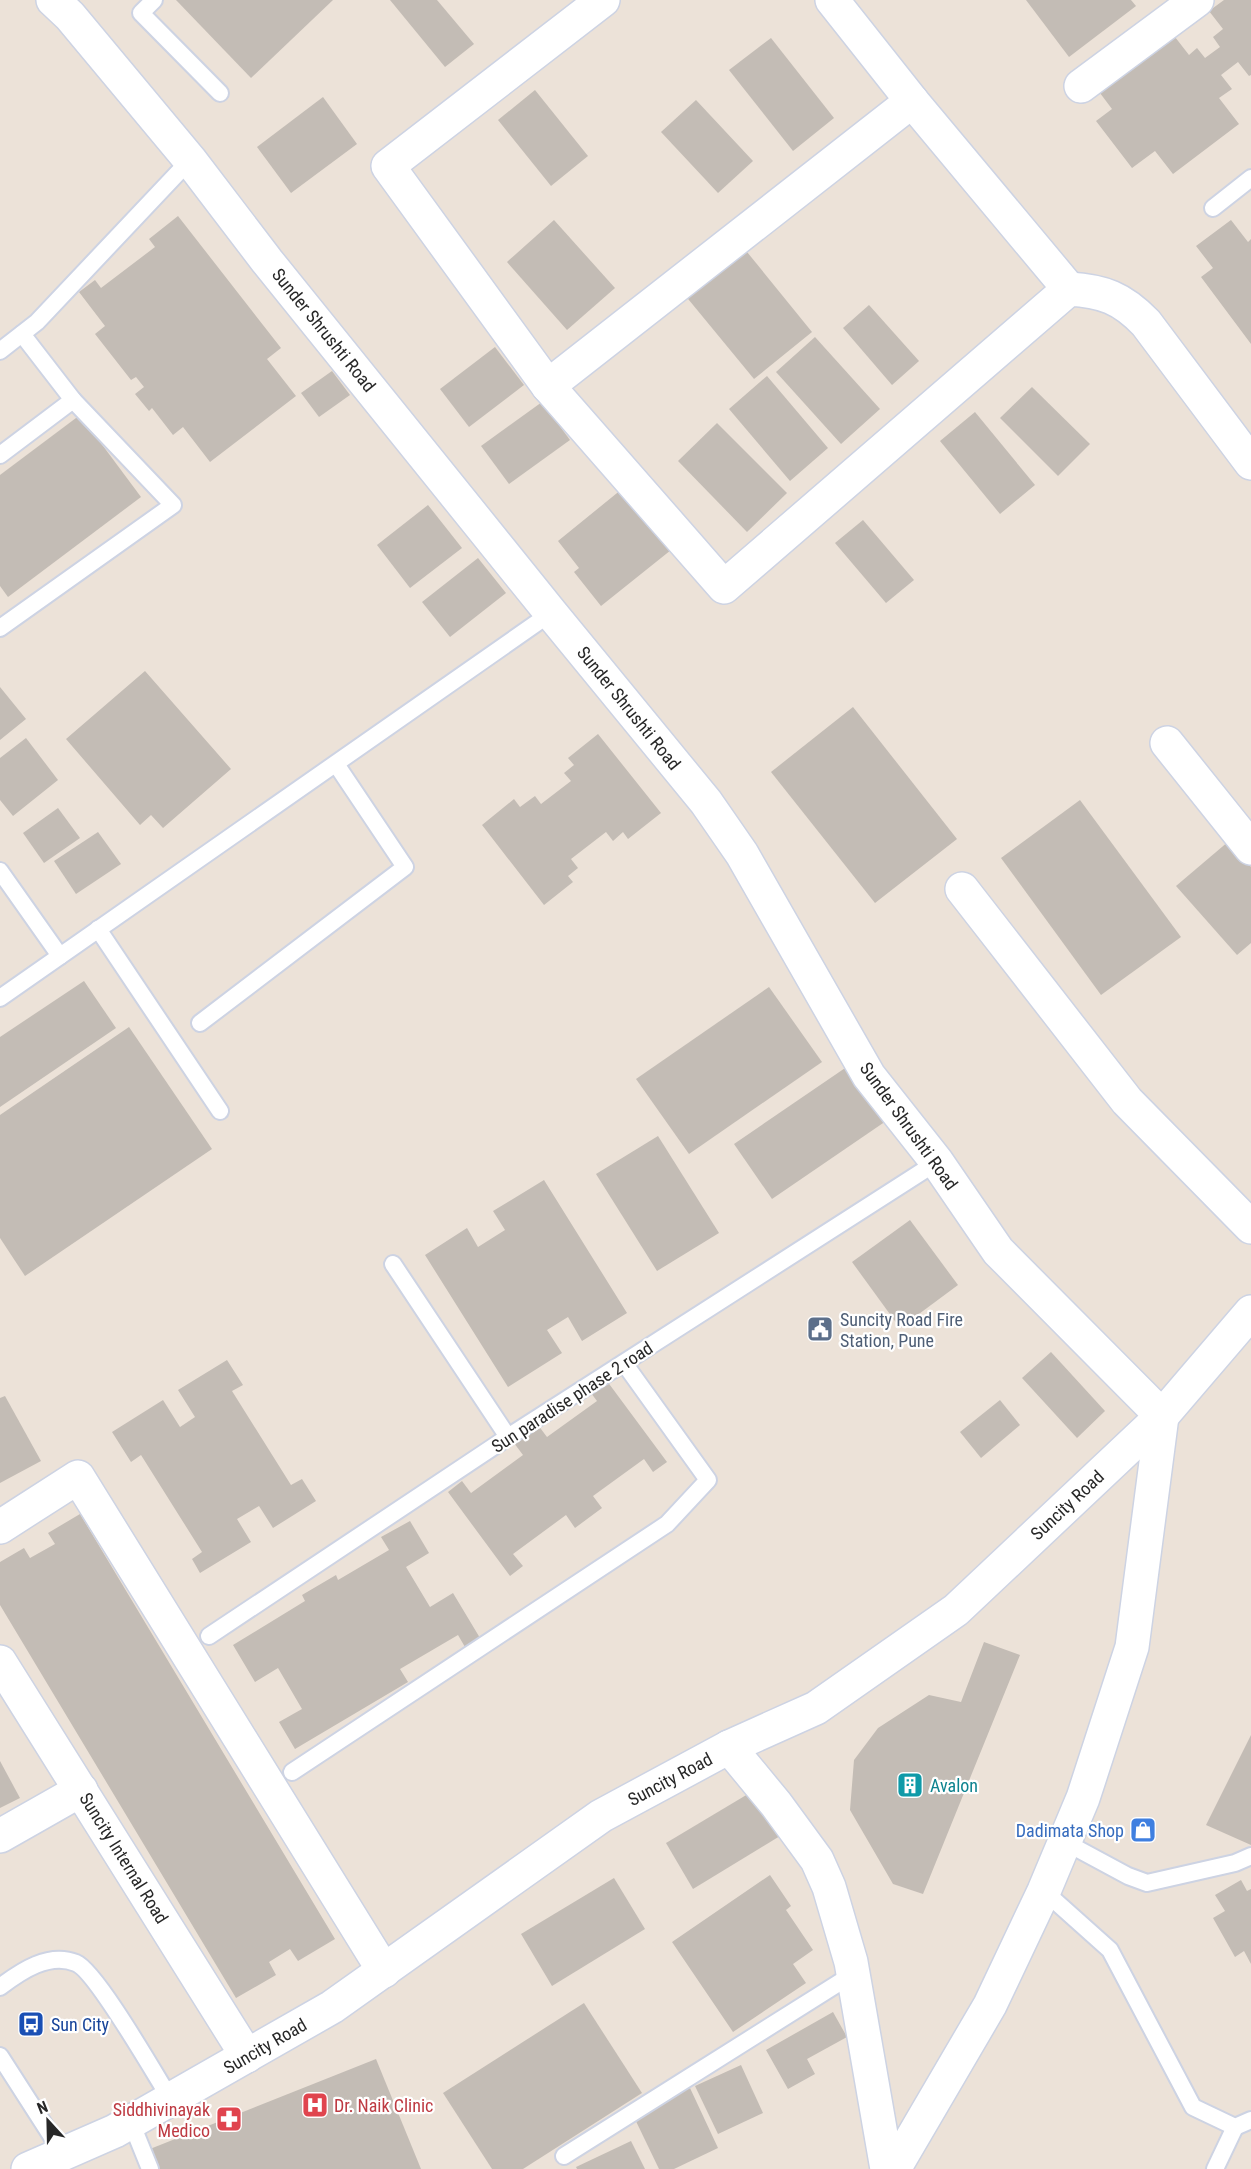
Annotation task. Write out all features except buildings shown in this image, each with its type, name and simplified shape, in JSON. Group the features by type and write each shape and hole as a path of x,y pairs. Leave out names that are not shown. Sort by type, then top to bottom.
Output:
{"street":[{"path":"603,0 388,166 548,386 724,587 1069,289 1093,290 1111,296 1132,308 1146,323 1251,463"},
{"path":"832,0 912,101 1069,289"},
{"path":"1081,86 1182,4"},
{"name":"Sunder Shrushti Road","path":"62,8 190,160 267,261 551,614 706,802 742,854 869,1076 937,1162 998,1251 1162,1416"},
{"path":"548,386 912,101"},
{"path":"1167,743 1251,848"},
{"path":"962,889 1127,1101 1251,1227"},
{"name":"Suncity Road","path":"28,2169 65,2162 332,2007 601,1816 729,1747 816,1707 956,1610 1162,1416 1251,1312"},
{"path":"894,2169 990,2005 1044,1891 1083,1798 1132,1647 1162,1416"},
{"path":"0,1527 78,1477 384,1971"},
{"name":"Suncity Internal Road","path":"0,1662 247,2056"},
{"path":"729,1747 818,1860 829,1887 853,1974 887,2169"},
{"path":"0,1836 81,1790"}],"lane":[{"path":"154,0 141,13 220,93"},
{"path":"0,351 37,322 190,160"},
{"path":"1213,208 1251,178"},
{"path":"0,628 173,506 73,400 22,334"},
{"path":"0,455 73,400"},
{"path":"0,998 551,614"},
{"path":"200,1023 405,867 336,764"},
{"path":"0,871 60,956"},
{"path":"98,929 220,1111"},
{"name":"Sun paradise phase 2 road","path":"209,1635 508,1437 937,1162"},
{"path":"393,1264 508,1437"},
{"path":"292,1772 667,1524 708,1480 624,1363"},
{"path":"1064,1841 1128,1876 1148,1883 1235,1863 1251,1856"},
{"path":"1044,1891 1110,1950 1193,2107 1235,2127"},
{"path":"0,1987 15,1975 34,1965 55,1960 77,1963 98,1983 171,2100"},
{"path":"564,2156 853,1974"},
{"path":"0,2056 65,2162"},
{"path":"1215,2169 1235,2127 1251,2120"},
{"path":"131,2122 150,2169"}],"place":[{"name":"Suncity Road Fire Station, Pune","path":"820,1329"},
{"name":"Avalon","path":"910,1785"},
{"name":"Dadimata Shop","path":"1143,1830"},
{"name":"Sun City","path":"31,2024"},
{"name":"Dr. Naik Clinic","path":"315,2105"},
{"name":"Siddhivinayak Medico","path":"229,2119"}]}
